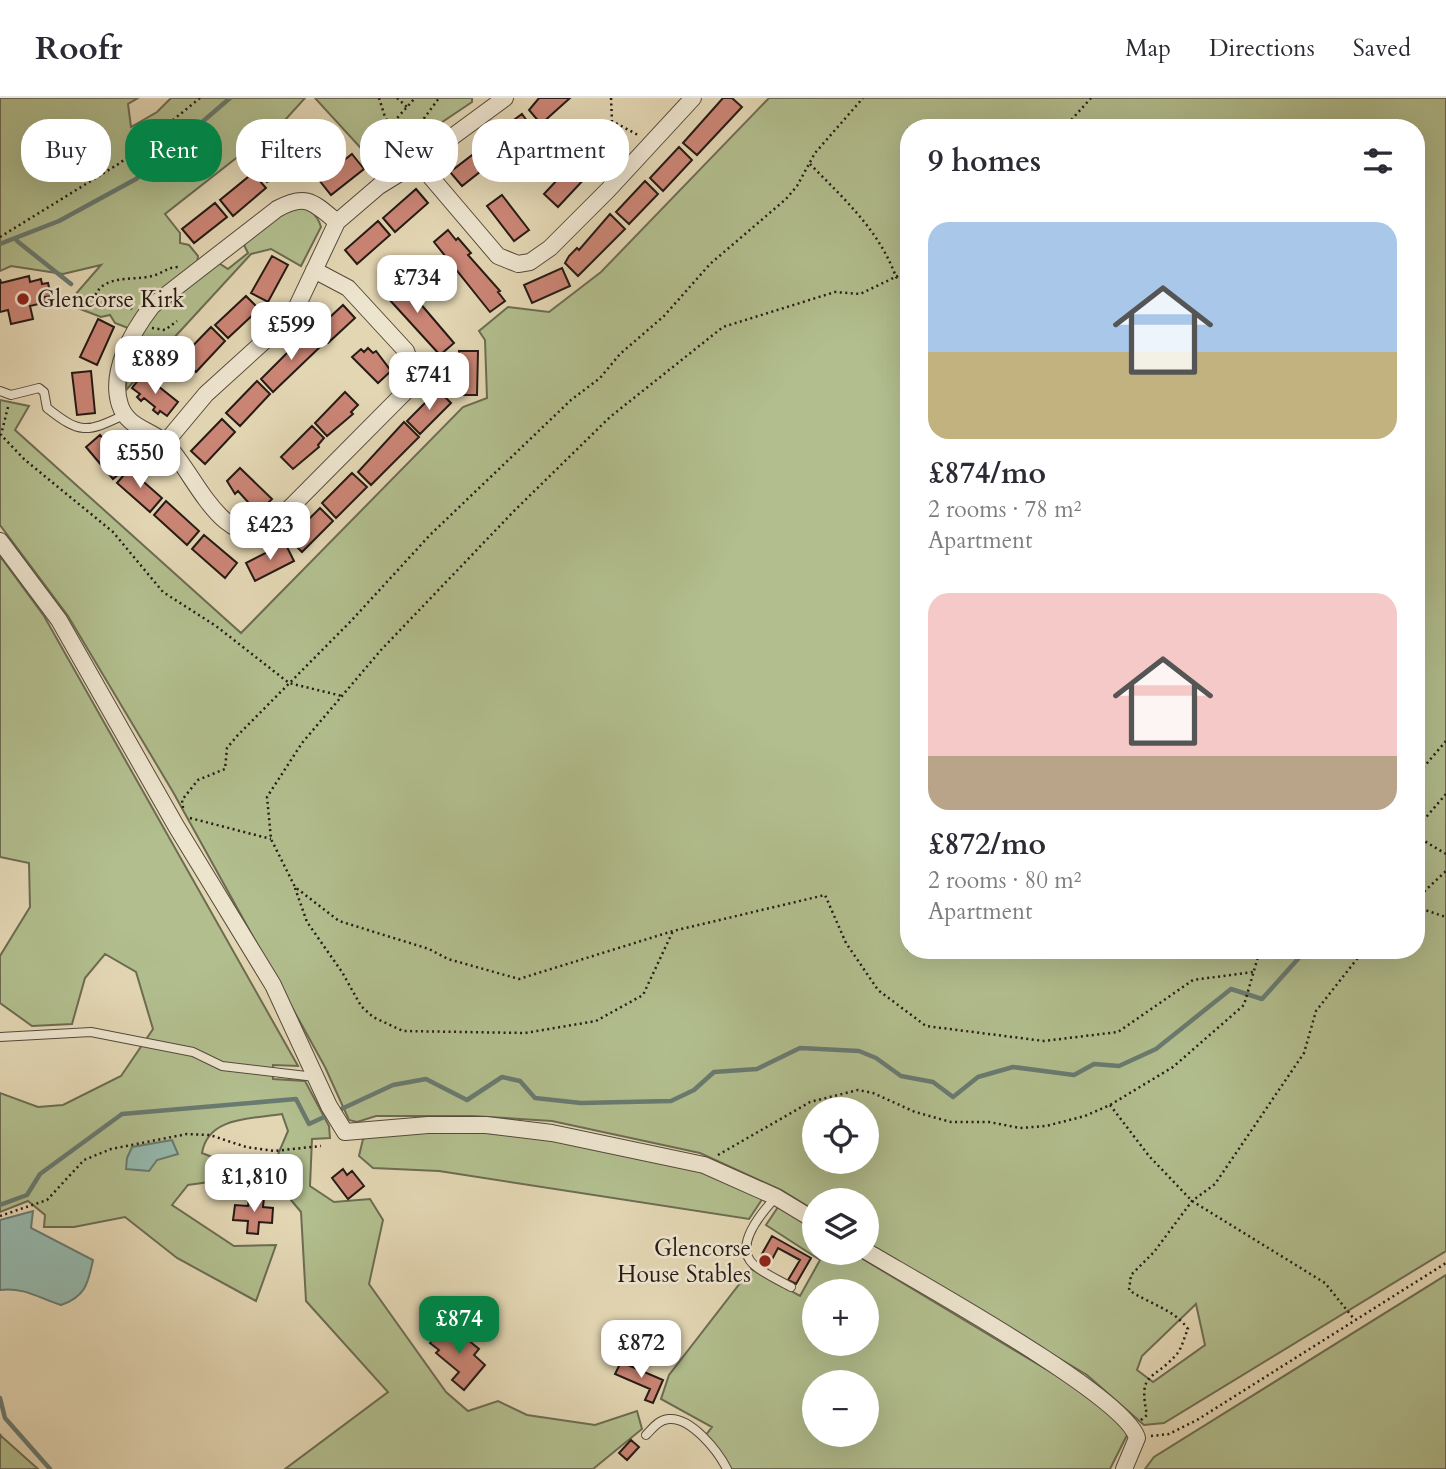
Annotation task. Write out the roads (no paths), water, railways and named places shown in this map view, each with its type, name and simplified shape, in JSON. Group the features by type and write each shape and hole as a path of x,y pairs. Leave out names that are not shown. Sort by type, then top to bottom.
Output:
{"street":[{"path":"458,132 505,98"},
{"path":"435,182 498,256 518,264 530,262 550,248 608,190 692,98"},
{"path":"165,443 206,394 293,315 337,222 388,182"},
{"path":"314,270 348,288 406,351 413,371 410,387 272,526 257,533 239,529 206,501 165,443 138,428 124,415 117,393 123,357 142,319 152,306 203,264 287,203 305,199 337,222"},
{"path":"0,541 59,620 176,825 273,985 329,1106 345,1132 403,1126 486,1125 552,1133 704,1165 776,1197 802,1213"},
{"path":"879,1259 1081,1381 1126,1418 1136,1433 1124,1469"}],"lane":[{"path":"0,391 11,395 39,388 44,392 47,408 71,427 81,430 99,427 124,415"},
{"path":"0,1037 91,1032 193,1052 222,1066 315,1077"},
{"path":"776,1197 751,1232 746,1249 751,1263 790,1287"},
{"path":"646,1435 658,1422 670,1419 684,1423 720,1456 727,1469"}],"water":[{"path":"172,1140 178,1154 157,1160 149,1171 126,1169 132,1147"},
{"path":"33,1211 31,1228 93,1260 80,1294 61,1305 24,1292 0,1290 0,1220"}],"waterway":[{"path":"0,244 59,221 136,179 230,98"},
{"path":"17,241 71,284"},
{"path":"0,1205 27,1195 40,1174 122,1114 296,1099 309,1124 393,1085 426,1079 467,1100 502,1077 520,1081 535,1098 581,1103 671,1101 694,1090 714,1072 757,1069 800,1048 859,1051 876,1058 901,1076 933,1082 953,1097 978,1077 1013,1067 1074,1075 1094,1064 1119,1066 1156,1049 1231,989 1262,999 1298,959"},
{"path":"0,1398 5,1418 50,1469"}],"place":[{"name":"Glencorse Kirk","path":"23,299"},
{"name":"Glencorse House Stables","path":"765,1261"}]}
